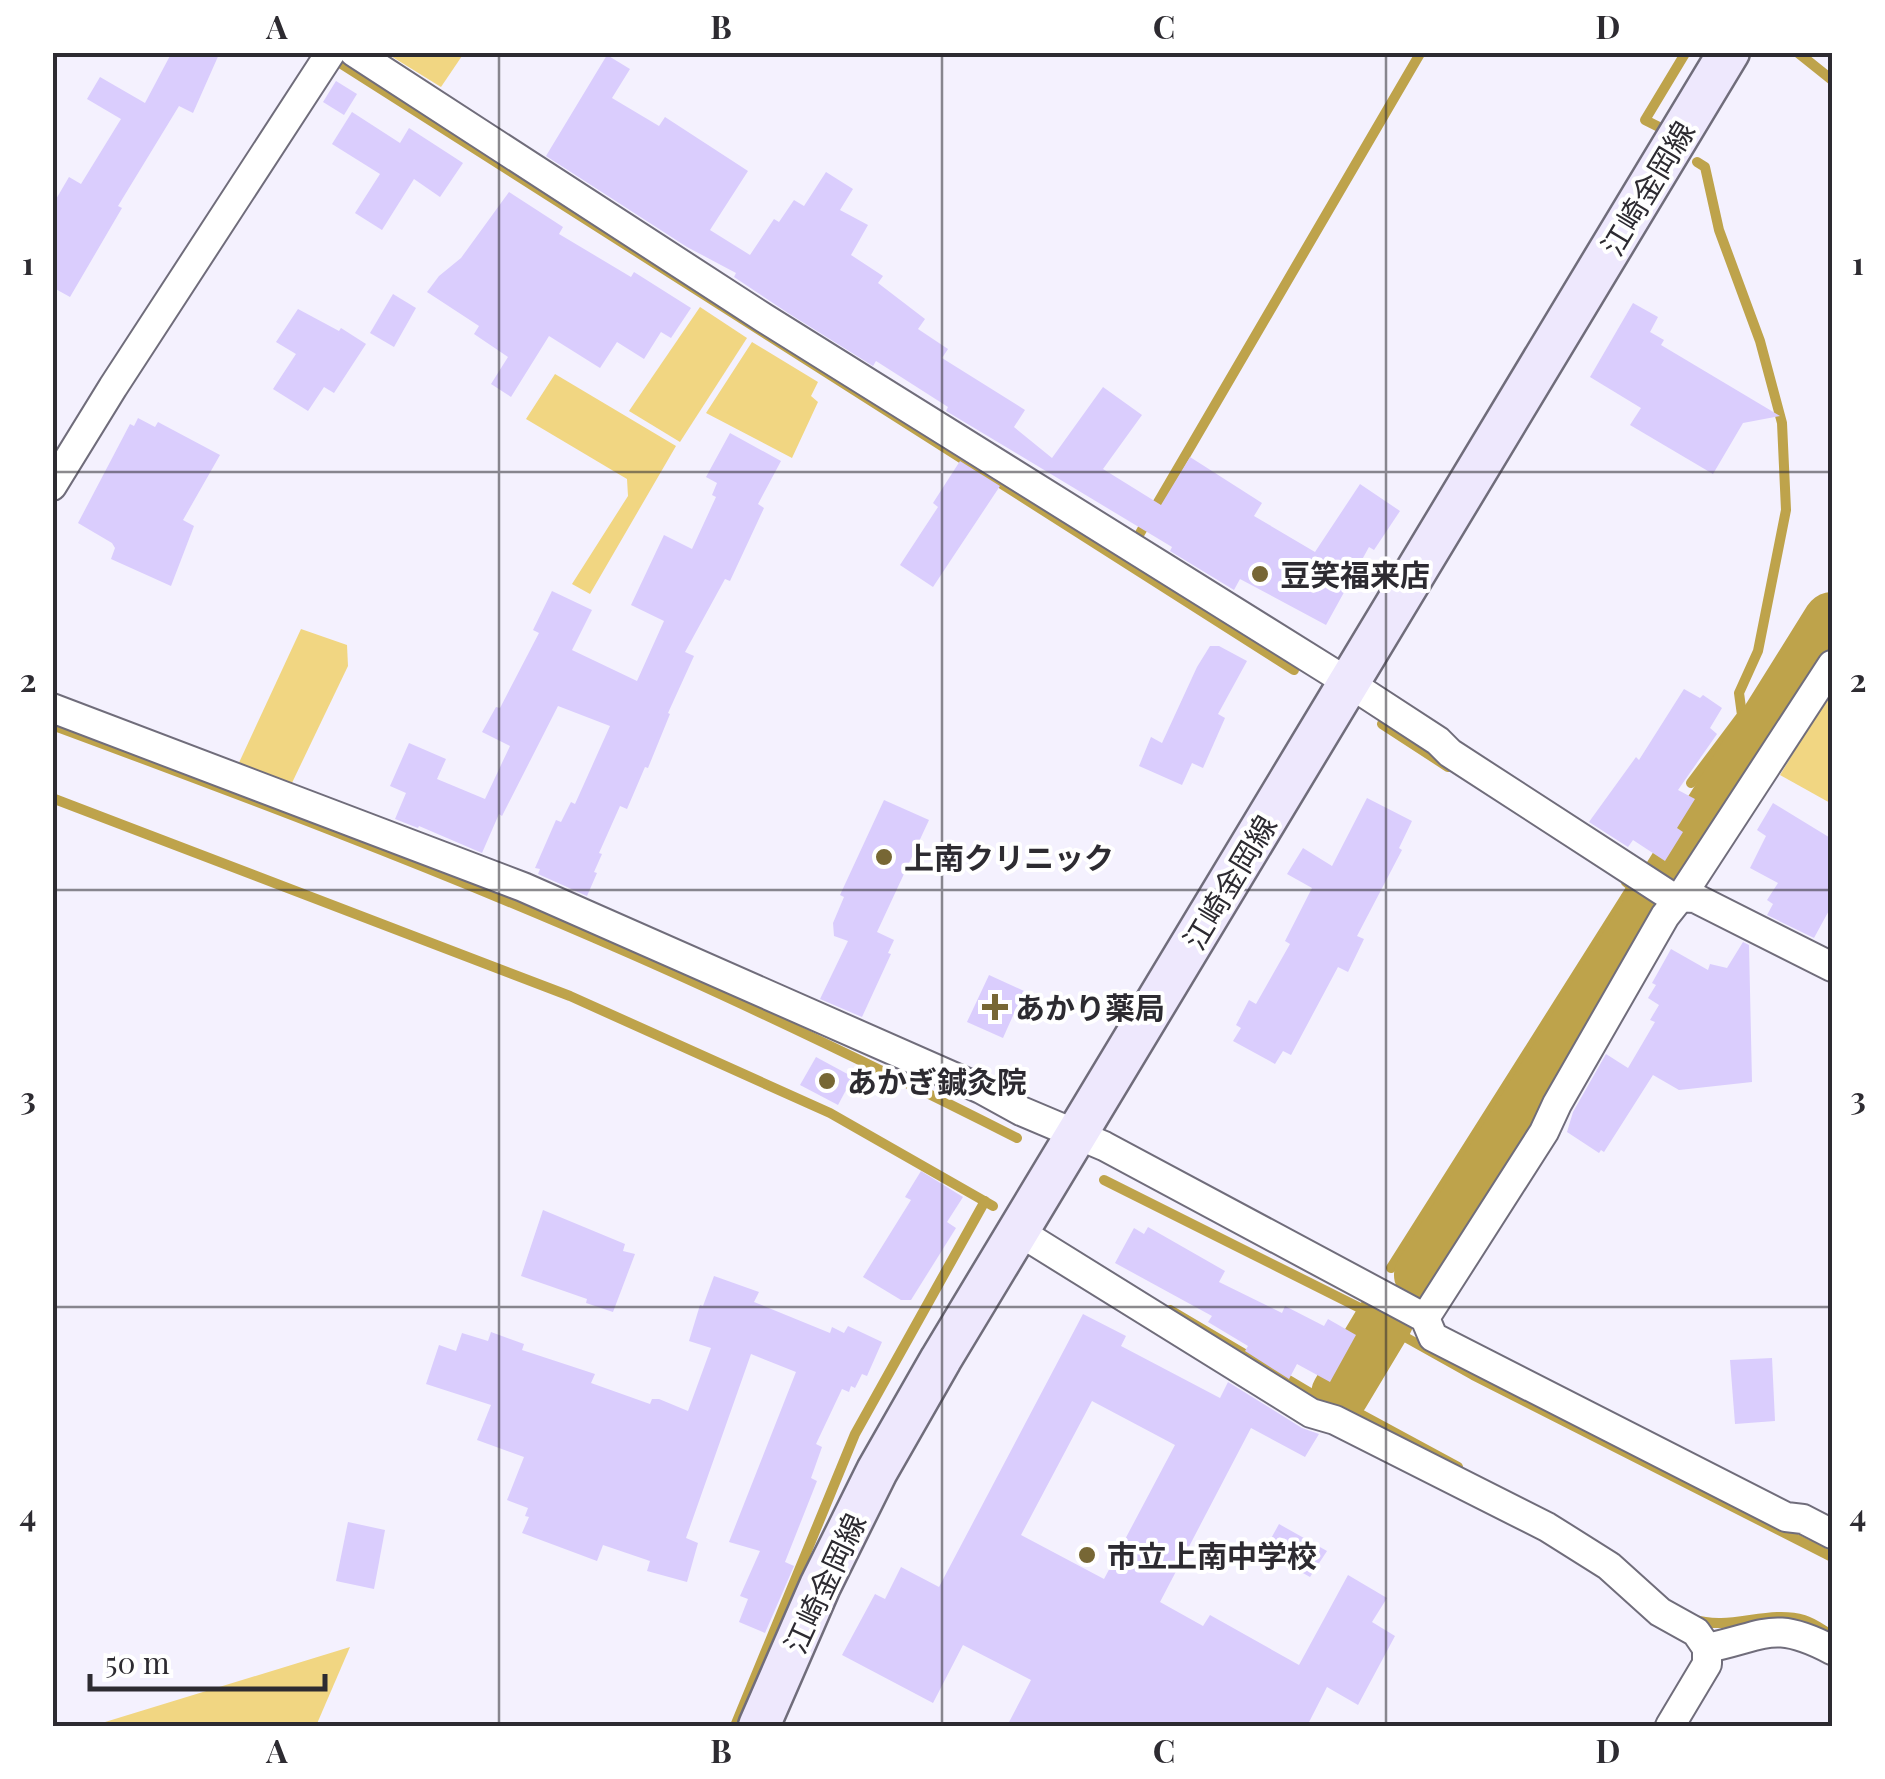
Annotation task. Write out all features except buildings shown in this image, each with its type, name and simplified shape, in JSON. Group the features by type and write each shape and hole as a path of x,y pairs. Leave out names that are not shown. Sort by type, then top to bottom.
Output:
{"main road":[{"name":"江崎金岡線","path":"759,1726 820,1586 878,1471 1076,1134 1729,52"}],"street":[{"path":"354,52 781,328 1349,683 1670,894 1694,898 1832,968"},
{"path":"52,486 112,386 328,56"},
{"path":"1424,1318 1544,1132 1670,894 1832,665"},
{"path":"52,708 523,886 1076,1134 1424,1318 1433,1337 1786,1517 1802,1519 1832,1534"},
{"path":"1018,1231 1311,1413 1335,1420 1547,1526 1609,1566 1660,1612 1716,1646"},
{"path":"1670,1726 1716,1646 1766,1632 1801,1634 1832,1650"}],"shaded area":[{"path":"386,53 464,53 441,87"},
{"path":"700,307 747,338 680,442 629,411"},
{"path":"752,342 818,382 811,396 818,402 792,458 706,413"},
{"path":"555,374 676,446 590,594 572,584 628,496 627,479 526,419"},
{"path":"301,629 347,645 348,666 290,787 237,767"},
{"path":"1832,689 1832,804 1780,775"},
{"path":"350,1647 316,1726 92,1726"}],"waterway":[{"path":"1136,540 1421,52"},
{"path":"1659,127 1645,120 1686,52"},
{"path":"1797,52 1832,80"},
{"path":"329,56 1294,670"},
{"path":"1691,783 1742,715 1739,693 1758,651 1786,510 1782,423 1760,341 1719,230 1705,167 1697,162"},
{"path":"1423,1275 1832,621"},
{"path":"1382,724 1448,767"},
{"path":"52,725 545,917 767,1016 1017,1138"},
{"path":"52,798 570,996 830,1113 993,1206"},
{"path":"1391,1268 1632,887 1626,882"},
{"path":"1626,897 1652,913"},
{"path":"1104,1180 1364,1310 1473,1375 1832,1557"},
{"path":"735,1726 855,1434 985,1201"},
{"path":"1170,1310 1312,1394 1340,1394 1360,1414 1458,1467"},
{"path":"1340,1394 1385,1319"},
{"path":"1693,1619 1720,1623 1790,1617 1808,1621 1832,1635"}],"place":[{"name":"豆笑福来店","path":"1260,574"},
{"name":"上南クリニック","path":"884,857"},
{"name":"あかり薬局","path":"995,1007"},
{"name":"あかぎ鍼灸院","path":"827,1081"},
{"name":"市立上南中学校","path":"1087,1555"}]}
